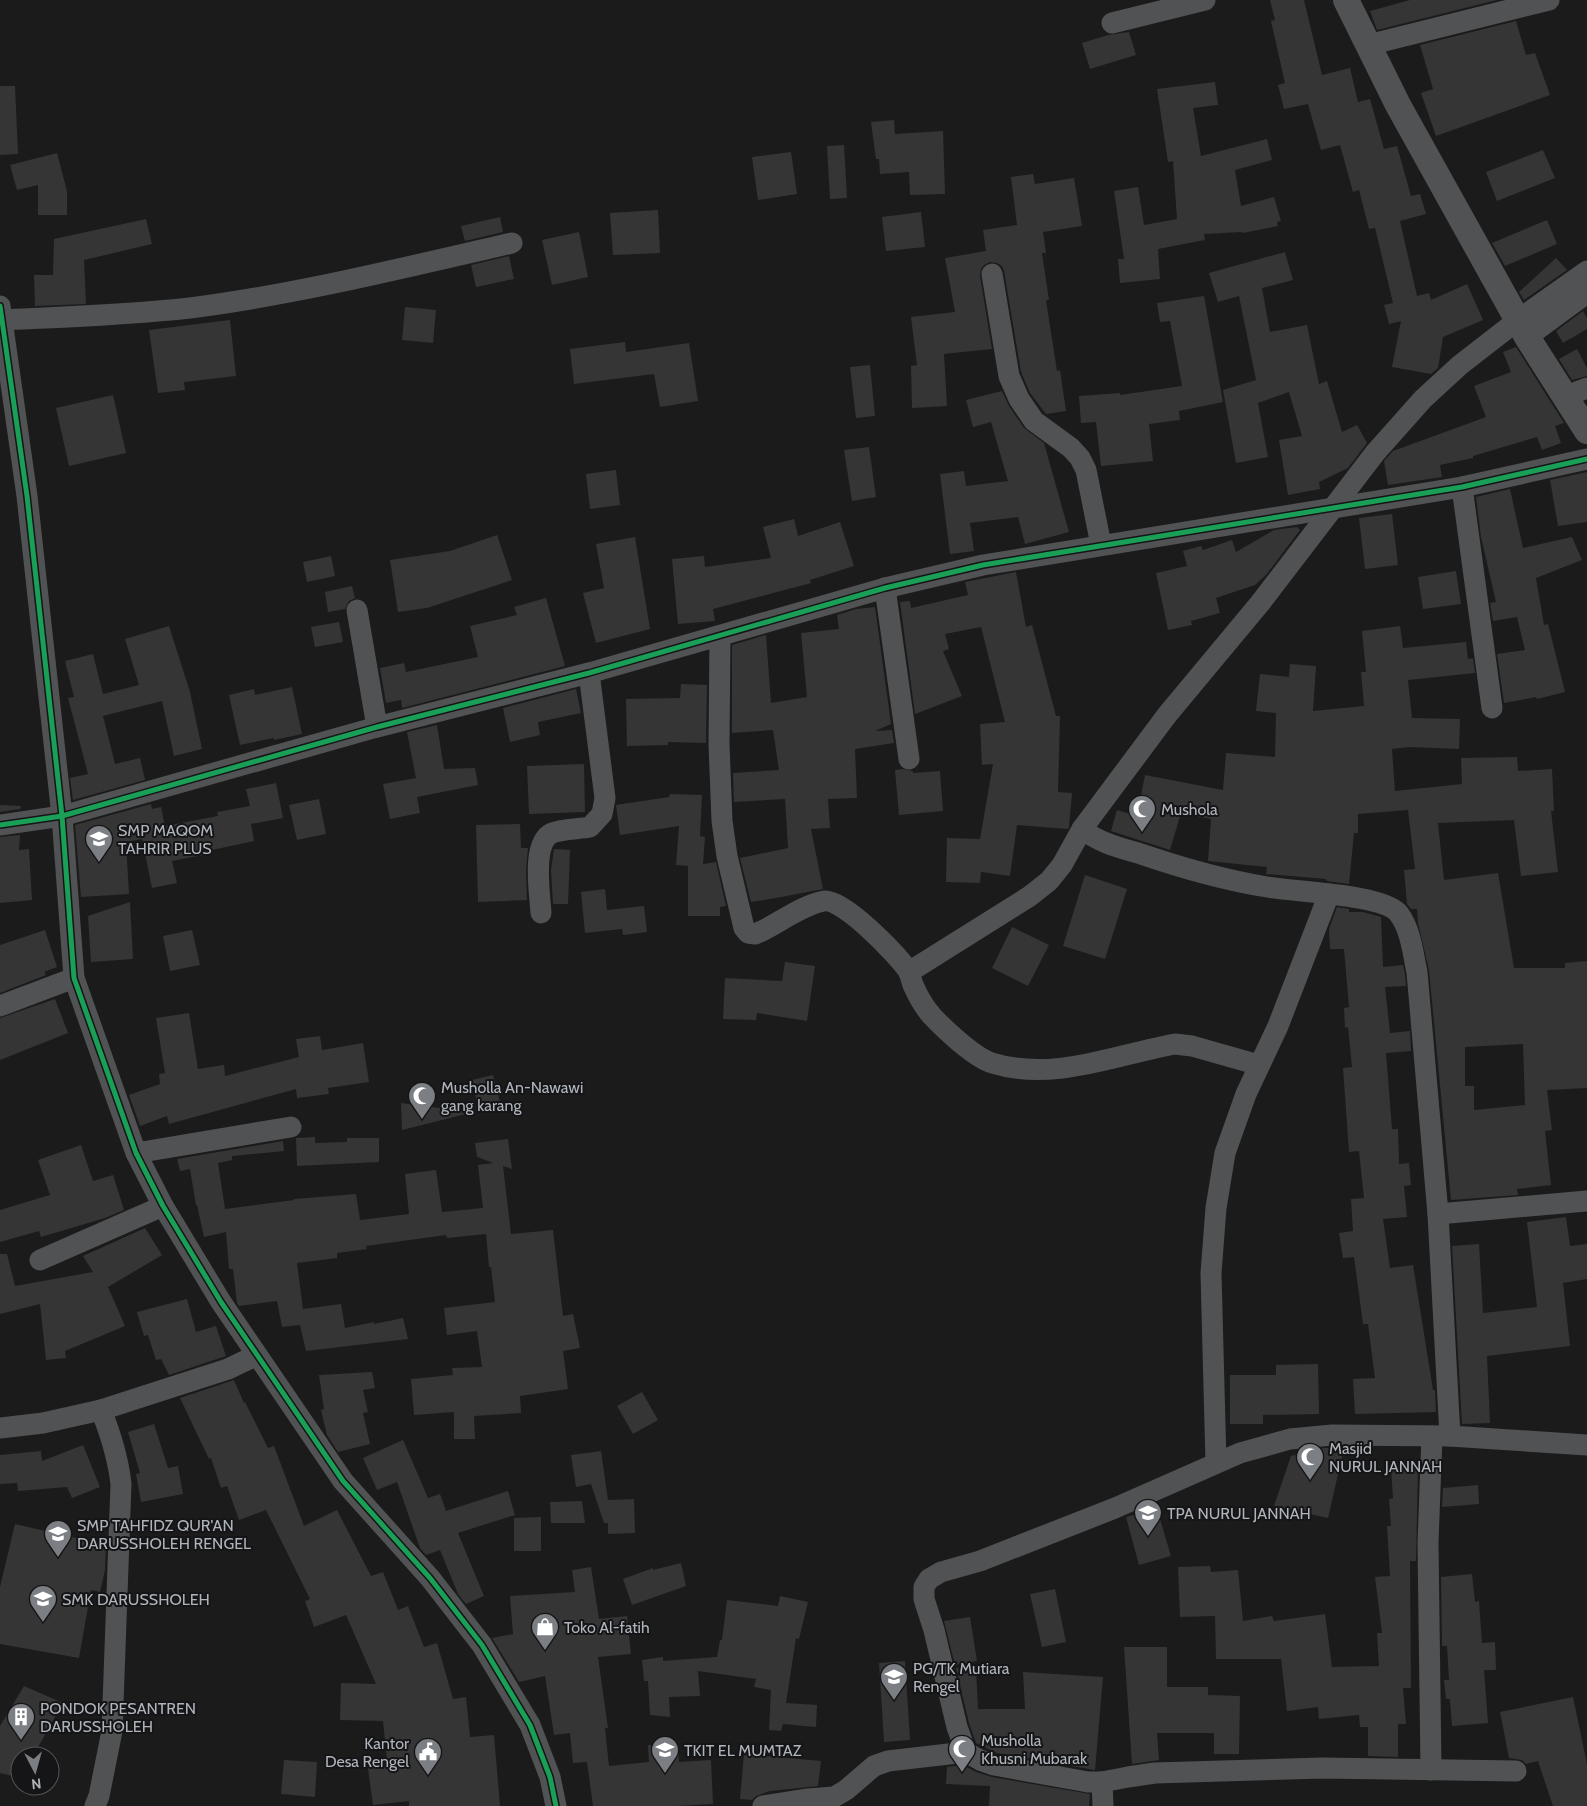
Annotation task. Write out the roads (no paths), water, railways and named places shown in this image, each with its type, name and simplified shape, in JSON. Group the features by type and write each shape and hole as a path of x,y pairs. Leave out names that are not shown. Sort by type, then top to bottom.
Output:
{"street":[{"path":"1112,23 1206,0"},
{"path":"1346,0 1398,105 1522,328 1576,392 1587,431"},
{"path":"1368,45 1549,0"},
{"path":"512,243 355,279 242,300 142,313 1,313 27,496 62,816 74,978 136,1153 163,1206 221,1302 343,1482 430,1578 482,1645 530,1725 550,1776 556,1806"},
{"path":"1522,328 1587,271"},
{"path":"992,274 1010,376 1018,399 1034,421 1071,448 1080,458 1086,470 1102,545"},
{"path":"912,979 1049,881 1090,834 1167,714 1262,602 1338,506 1375,453 1423,399 1460,366 1522,328 1587,293"},
{"path":"0,825 62,816 377,727 589,673 885,588 983,565 1462,487 1587,460"},
{"path":"1462,487 1492,708"},
{"path":"885,588 909,759"},
{"path":"357,610 377,727"},
{"path":"720,636 719,744 722,821 727,856 744,928 748,933 762,932 812,904 828,901 834,903 867,927 896,955 912,979 931,1015 966,1047 990,1062 1026,1070 1062,1069 1174,1044 1192,1046 1259,1066"},
{"path":"541,913 538,856 541,843 553,832 590,827 602,814 605,798 589,673"},
{"path":"1090,834 1184,868 1257,885 1382,903 1399,913 1409,935 1417,972 1438,1214 1440,1436 1428,1543 1431,1770"},
{"path":"1216,1463 1211,1273 1216,1208 1224,1153 1246,1094 1278,1026 1329,894"},
{"path":"0,1006 74,978"},
{"path":"136,1153 291,1127"},
{"path":"1438,1214 1587,1201"},
{"path":"40,1260 163,1206"},
{"path":"0,1428 43,1422 101,1410 228,1369 257,1355"},
{"path":"95,1806 112,1731 120,1484 118,1462 101,1410"},
{"path":"966,1752 957,1727 934,1630 924,1599 924,1588 928,1578 941,1572 980,1561 1115,1508 1216,1463 1290,1439 1332,1435 1440,1436 1587,1445"},
{"path":"763,1806 834,1797 846,1790 874,1766 888,1761 966,1752 994,1765 1088,1782 1102,1782 1128,1776 1155,1773 1323,1768 1516,1771"},
{"path":"1102,1782 1103,1806"}],"place":[{"name":"Mushola","path":"1142,833"},
{"name":"SMP MAQOM TAHRIR PLUS","path":"99,863"},
{"name":"Musholla An-Nawawi gang karang","path":"422,1120"},
{"name":"Masjid NURUL JANNAH","path":"1310,1481"},
{"name":"TPA NURUL JANNAH","path":"1148,1537"},
{"name":"SMP TAHFIDZ QUR'AN DARUSSHOLEH RENGEL","path":"58,1558"},
{"name":"SMK DARUSSHOLEH","path":"43,1623"},
{"name":"Toko Al-fatih","path":"545,1651"},
{"name":"PG/TK Mutiara Rengel","path":"894,1701"},
{"name":"PONDOK PESANTREN DARUSSHOLEH","path":"21,1741"},
{"name":"Musholla Khusni Mubarak","path":"962,1773"},
{"name":"TKIT EL MUMTAZ","path":"665,1774"},
{"name":"Kantor Desa Rengel","path":"428,1776"}]}
